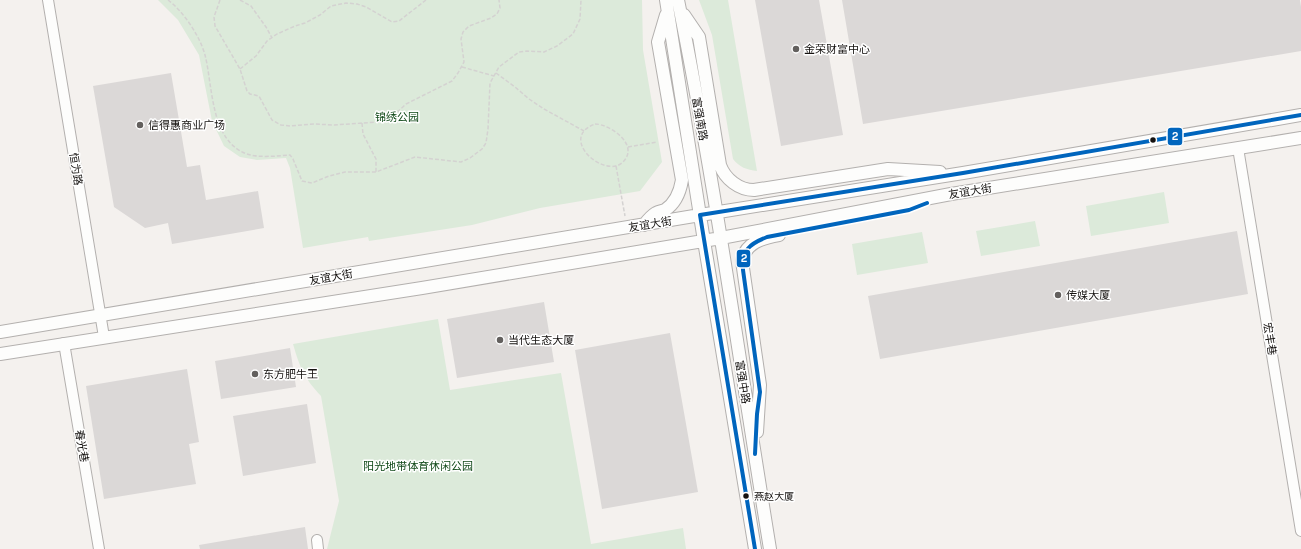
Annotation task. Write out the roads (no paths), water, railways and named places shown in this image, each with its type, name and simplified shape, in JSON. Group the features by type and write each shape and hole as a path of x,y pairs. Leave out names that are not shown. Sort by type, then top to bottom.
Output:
{"main road":[{"path":"643,225 656,213 670,206 679,193 682,180 658,42 673,5 699,37 720,165 726,176 741,188 754,190 888,169 963,173"},
{"name":"富强南路","path":"673,5 687,42 721,238"},
{"name":"富强南路","path":"673,5 700,215"},
{"name":"友谊大街","path":"0,332 717,212 963,173 1301,115"},
{"name":"友谊大街","path":"0,354 422,288 721,238 951,194 1301,138"},
{"path":"755,458 757,414 760,392 742,270 743,255 746,250 756,242 767,237 909,210 951,194"},
{"name":"富强中路","path":"700,215 755,549"},
{"name":"富强中路","path":"721,238 770,549"}],"street":[{"name":"恒为路","path":"48,0 104,337"},
{"name":"宏丰巷","path":"1238,148 1301,531"},
{"name":"春光巷","path":"64,343 99,549"}],"place":[{"name":"金荣财富中心","path":"796,49"},
{"name":"信得惠商业广场","path":"140,125"},
{"name":"传媒大厦","path":"1058,295"},
{"name":"当代生态大厦","path":"500,340"},
{"name":"东方肥牛王","path":"255,374"},
{"name":"燕赵大厦","path":"746,496"}],"park label":[{"name":"锦绣公园","path":"397,117"},
{"name":"阳光地带体育休闲公园","path":"418,466"}]}
